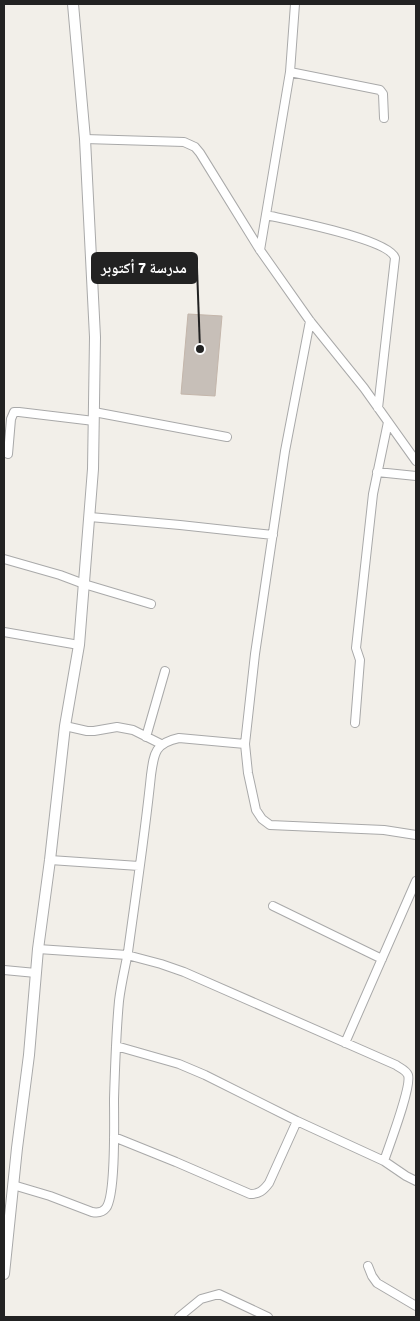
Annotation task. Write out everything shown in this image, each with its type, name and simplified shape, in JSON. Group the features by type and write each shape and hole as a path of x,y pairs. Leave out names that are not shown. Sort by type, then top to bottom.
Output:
{"street":[{"path":"4,1271 29,1055 38,948 65,726 79,645 93,469 95,337 85,139 74,4"},
{"path":"260,250 290,72 295,4"},
{"path":"290,72 380,90 383,94 384,118"},
{"path":"85,139 184,142 194,147 200,153 260,250 310,321 378,408 416,461"},
{"path":"266,215 349,234 392,251 394,254 395,263 378,408"},
{"path":"310,321 285,451 255,654 245,744 248,773 256,810 262,819 270,825 384,830 416,835"},
{"path":"8,454 11,419 14,412 94,417 227,437"},
{"path":"354,723 360,660 356,648 373,494 388,422"},
{"path":"377,472 416,476"},
{"path":"90,517 273,535"},
{"path":"4,559 151,604"},
{"path":"4,632 79,645"},
{"path":"146,736 165,671"},
{"path":"65,726 87,731 117,727 133,730 161,744"},
{"path":"13,1185 50,1196 92,1212 98,1213 107,1206 110,1194 114,1137 116,1046 120,999 152,766 161,744 169,740 179,738 245,744"},
{"path":"50,860 139,866"},
{"path":"345,1043 416,881"},
{"path":"273,906 382,959"},
{"path":"38,948 127,955 184,972 406,1071 409,1076 407,1090 384,1161"},
{"path":"4,970 36,973"},
{"path":"116,1046 179,1064 205,1075 297,1121 384,1161 416,1181"},
{"path":"114,1137 250,1194 256,1194 265,1189 269,1183 297,1121"},
{"path":"368,1266 377,1283 416,1306"},
{"path":"179,1317 201,1299 219,1294 268,1317"}],"building":[{"path":"188,314 222,316 215,396 181,394"}],"place":[{"name":"مدرسة 7 أكتوبر","path":"200,349"}]}
